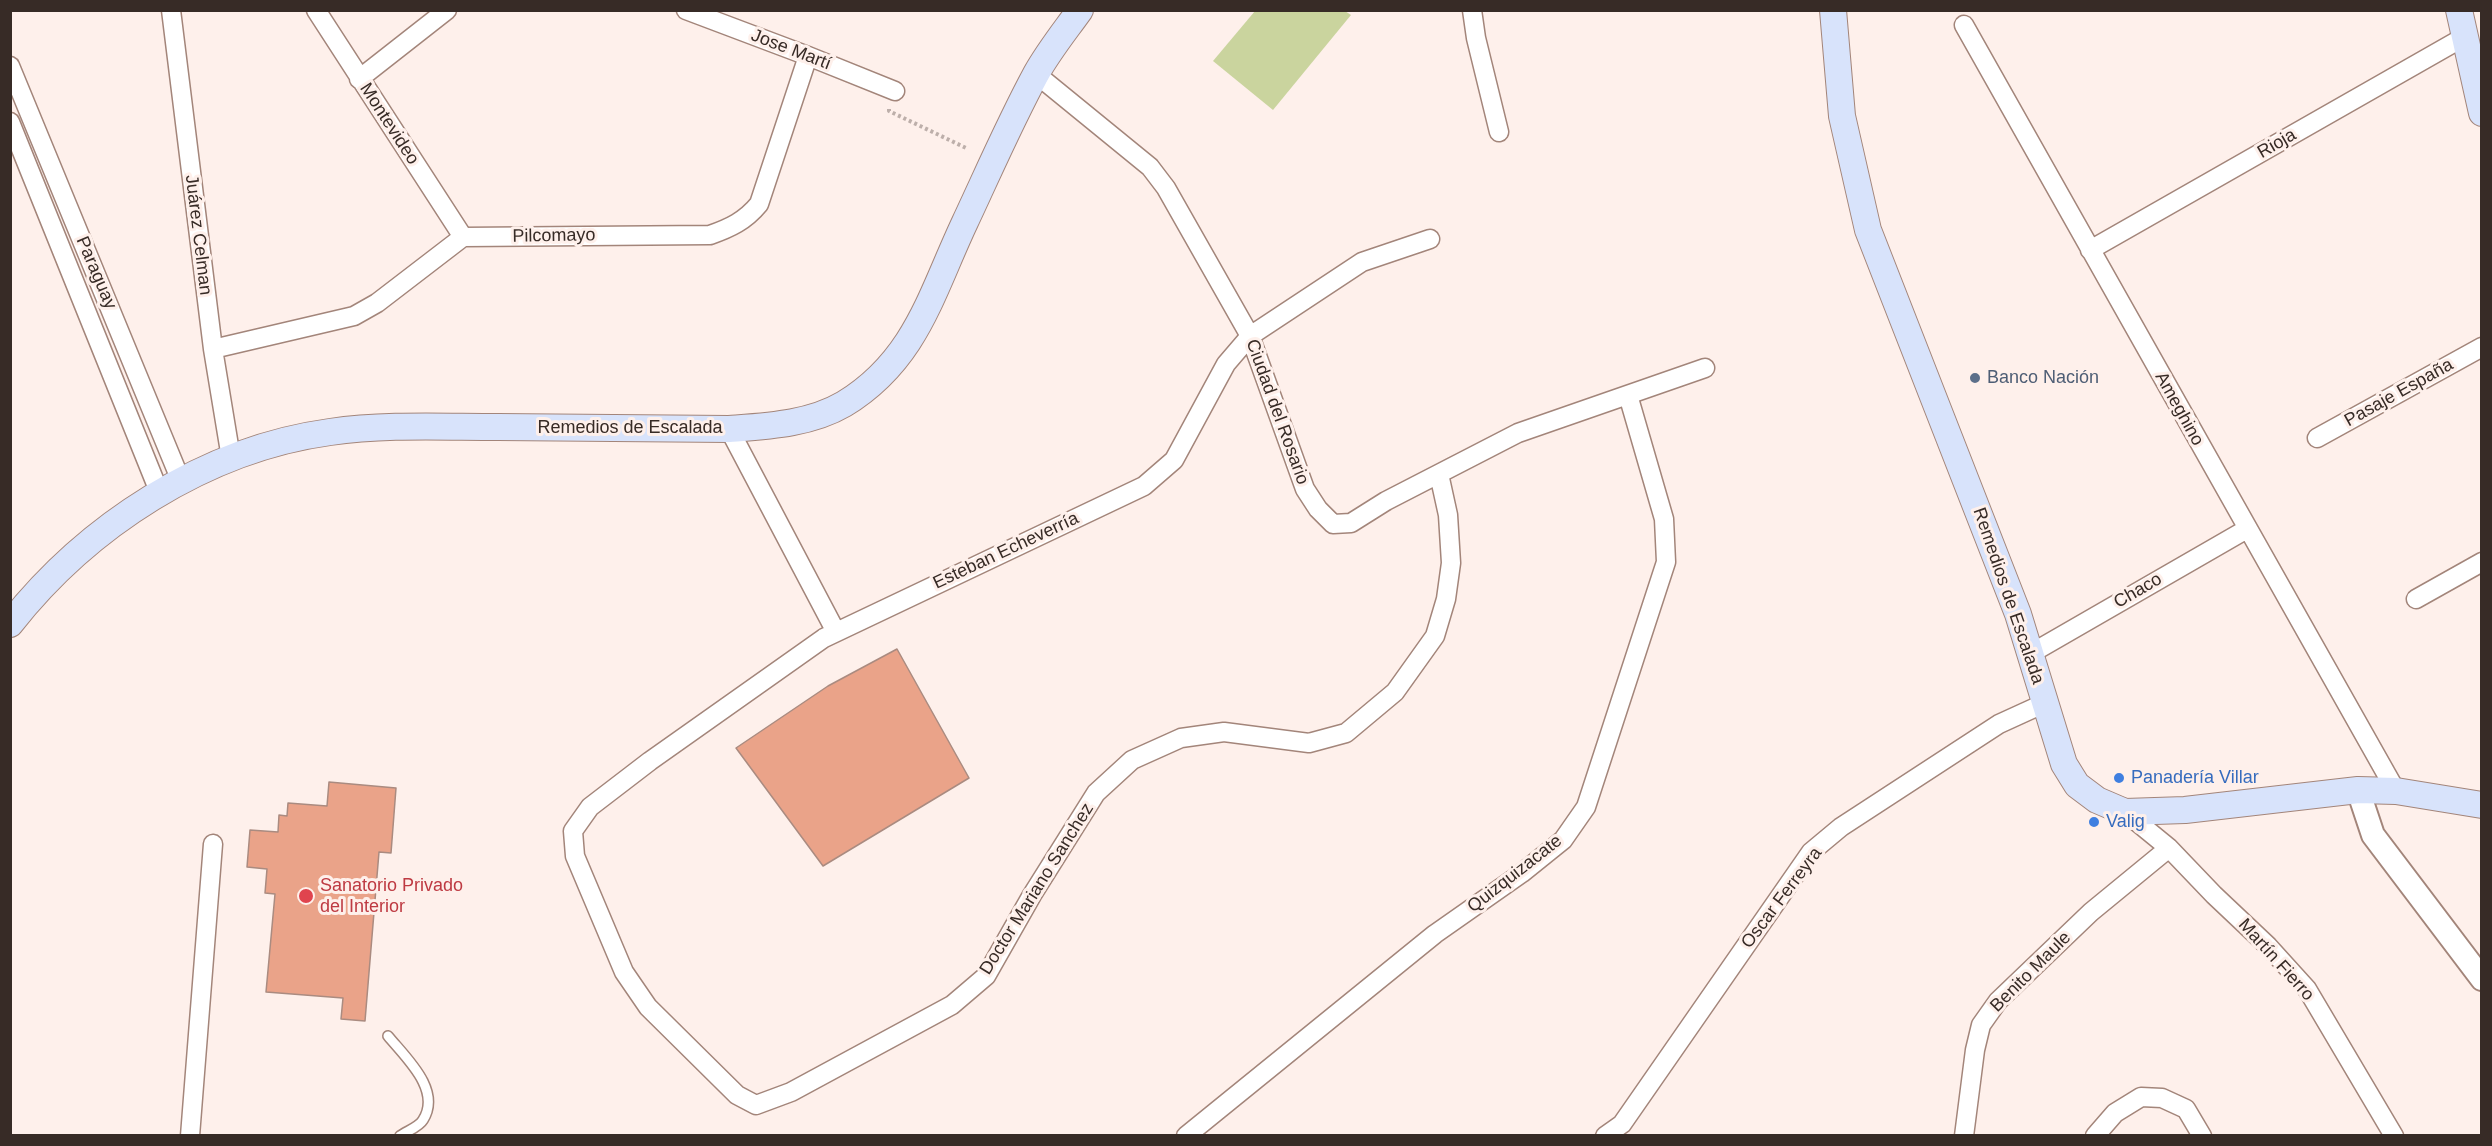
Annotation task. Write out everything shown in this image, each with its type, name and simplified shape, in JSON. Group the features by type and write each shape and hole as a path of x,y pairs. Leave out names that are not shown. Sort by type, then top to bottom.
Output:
{"main road":[{"name":"Remedios de Escalada","path":"10,624 69,559 114,523 171,487 231,458 278,442 330,432 410,427 729,429 810,418 842,405 871,385 896,360 918,329 964,224 1036,74 1080,10"},
{"name":"Remedios de Escalada","path":"1833,10 1842,116 1868,230 1959,458 2018,614 2064,764 2077,785 2097,800 2126,812 2185,810 2358,790 2396,791 2481,806"},
{"path":"2458,10 2481,113"}],"street":[{"name":"Juárez Celman","path":"171,10 213,349 231,458"},
{"name":"Montevideo","path":"316,10 463,237"},
{"path":"359,79 447,10"},
{"name":"Jose Martí","path":"686,10 895,91"},
{"path":"1472,10 1476,38 1499,132"},
{"name":"Ameghino","path":"1964,26 2396,791"},
{"name":"Rioja","path":"2090,250 2464,37"},
{"name":"Pilcomayo","path":"463,237 710,235 733,227 748,218 759,204 808,56"},
{"name":"Paraguay","path":"10,66 14,85 171,487"},
{"name":"Ciudad del Rosario","path":"1036,74 1150,167 1166,188 1250,336 1305,489 1318,509 1334,524 1351,523 1386,501 1518,433 1705,368"},
{"name":"Paraguay","path":"10,122 171,487"},
{"path":"213,349 354,316 377,303 463,237"},
{"name":"Esteban Echeverría","path":"575,856 573,831 590,807 824,638 1144,486 1174,460 1226,364 1250,336 1362,262 1430,239"},
{"name":"Pasaje España","path":"2317,438 2481,347"},
{"name":"Quizquizacate","path":"1186,1136 1435,934 1522,873 1563,840 1586,807 1666,562 1664,519 1628,395"},
{"path":"729,429 836,632"},
{"name":"Doctor Mariano Sanchez","path":"575,856 624,972 648,1007 737,1095 756,1105 791,1092 952,1005 986,976 1032,895 1096,793 1132,760 1181,738 1224,732 1309,743 1346,734 1395,692 1435,636 1446,599 1451,563 1448,515 1439,474"},
{"name":"Chaco","path":"2030,654 2247,529"},
{"path":"2416,598 2481,562"},
{"name":"Oscar Ferreyra","path":"1605,1136 1622,1124 1811,852 1841,827 1999,724 2046,703"},
{"path":"2358,790 2373,835 2481,979"},
{"name":"Martín Fierro","path":"2126,812 2169,848 2268,946 2307,989 2394,1136"},
{"path":"190,1136 213,844"},
{"name":"Benito Maule","path":"1964,1136 1975,1050 1981,1025 1998,1001 2082,920 2169,848"},
{"path":"2095,1136 2115,1113 2141,1097 2162,1098 2186,1109 2202,1136"}],"lane":[{"path":"388,1036 424,1082 430,1105 422,1122 400,1136"}],"path":[{"path":"895,91 889,111 966,148"}],"green space":[{"path":"1255,11 1345,11 1351,15 1273,110 1213,61"}],"building":[{"path":"897,649 969,778 823,866 736,748 828,686"},
{"path":"329,782 396,788 391,853 379,852 365,1021 341,1019 343,998 266,992 275,894 265,893 267,869 247,867 250,830 278,832 279,815 287,816 288,803 327,806"}],"place":[{"name":"Banco Nación","path":"1975,378"},
{"name":"Panadería Villar","path":"2119,778"},
{"name":"Valig","path":"2094,822"},
{"name":"Sanatorio Privado del Interior","path":"306,896"}]}
